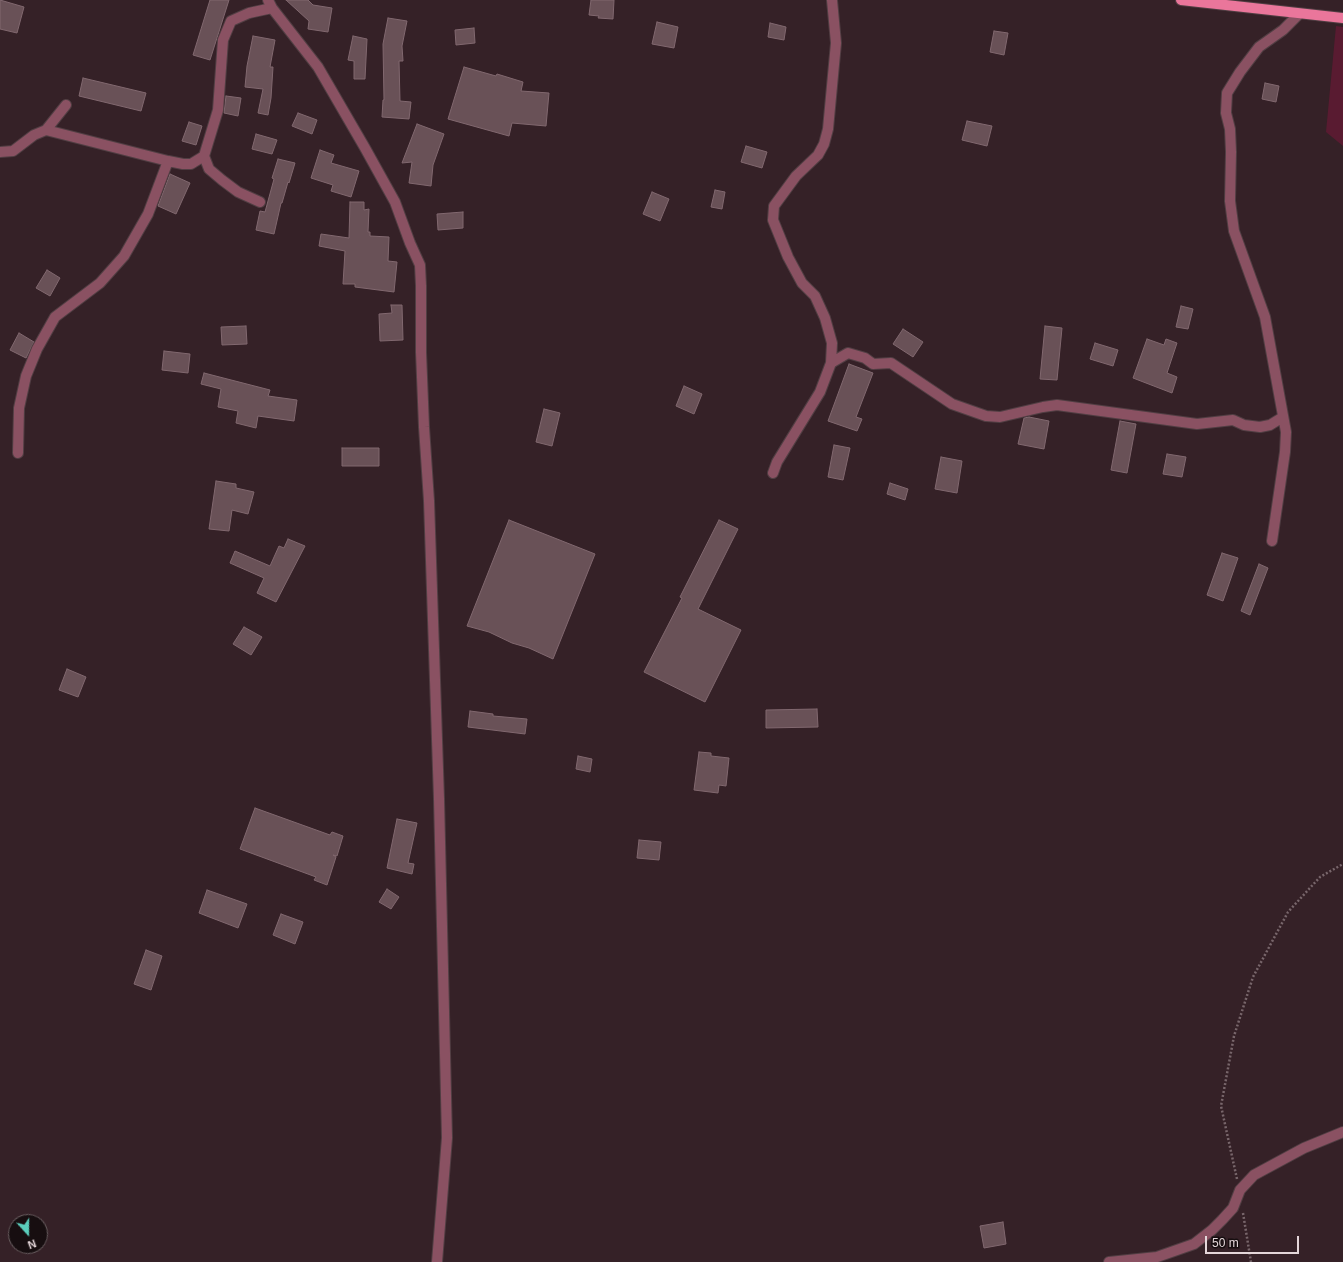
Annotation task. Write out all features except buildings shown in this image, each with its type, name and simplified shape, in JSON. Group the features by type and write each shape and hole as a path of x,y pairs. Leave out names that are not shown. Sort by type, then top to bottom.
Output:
{"main road":[{"path":"1181,0 1343,18"}],"street":[{"path":"773,473 777,462 820,392 831,363 832,343 825,318 815,296 802,283 788,257 773,220 774,206 796,176 818,155 824,144 828,130 836,43 832,0"},
{"path":"260,202 238,192 222,180 209,169 204,156 218,110 223,40 231,21 270,4 318,67 365,148 395,202 420,265 422,382 429,501 439,799 447,1138 437,1262"},
{"path":"1272,541 1285,452 1286,432 1265,317 1234,231 1230,201 1230,129 1226,112 1227,93 1249,59 1259,47 1282,30 1299,14"},
{"path":"0,152 13,151 34,135 46,130 66,104"},
{"path":"46,130 183,164 192,164 204,156"},
{"path":"18,453 19,408 26,376 37,349 55,317 100,283 124,256 148,214 168,161"},
{"path":"831,363 848,353 865,358 873,364 891,363 952,404 986,416 1000,417 1057,405 1197,424 1233,420 1244,425 1260,427 1270,425 1283,417"},
{"path":"1109,1262 1158,1257 1194,1244 1212,1230 1233,1208 1240,1190 1254,1175 1304,1148 1343,1132"}],"path":[{"path":"1240,1190 1220,1106 1234,1036 1253,977 1288,912 1320,877 1343,864"},
{"path":"1242,1208 1251,1262"}],"shaded area":[{"path":"1336,26 1343,27 1343,146 1326,132"}]}
